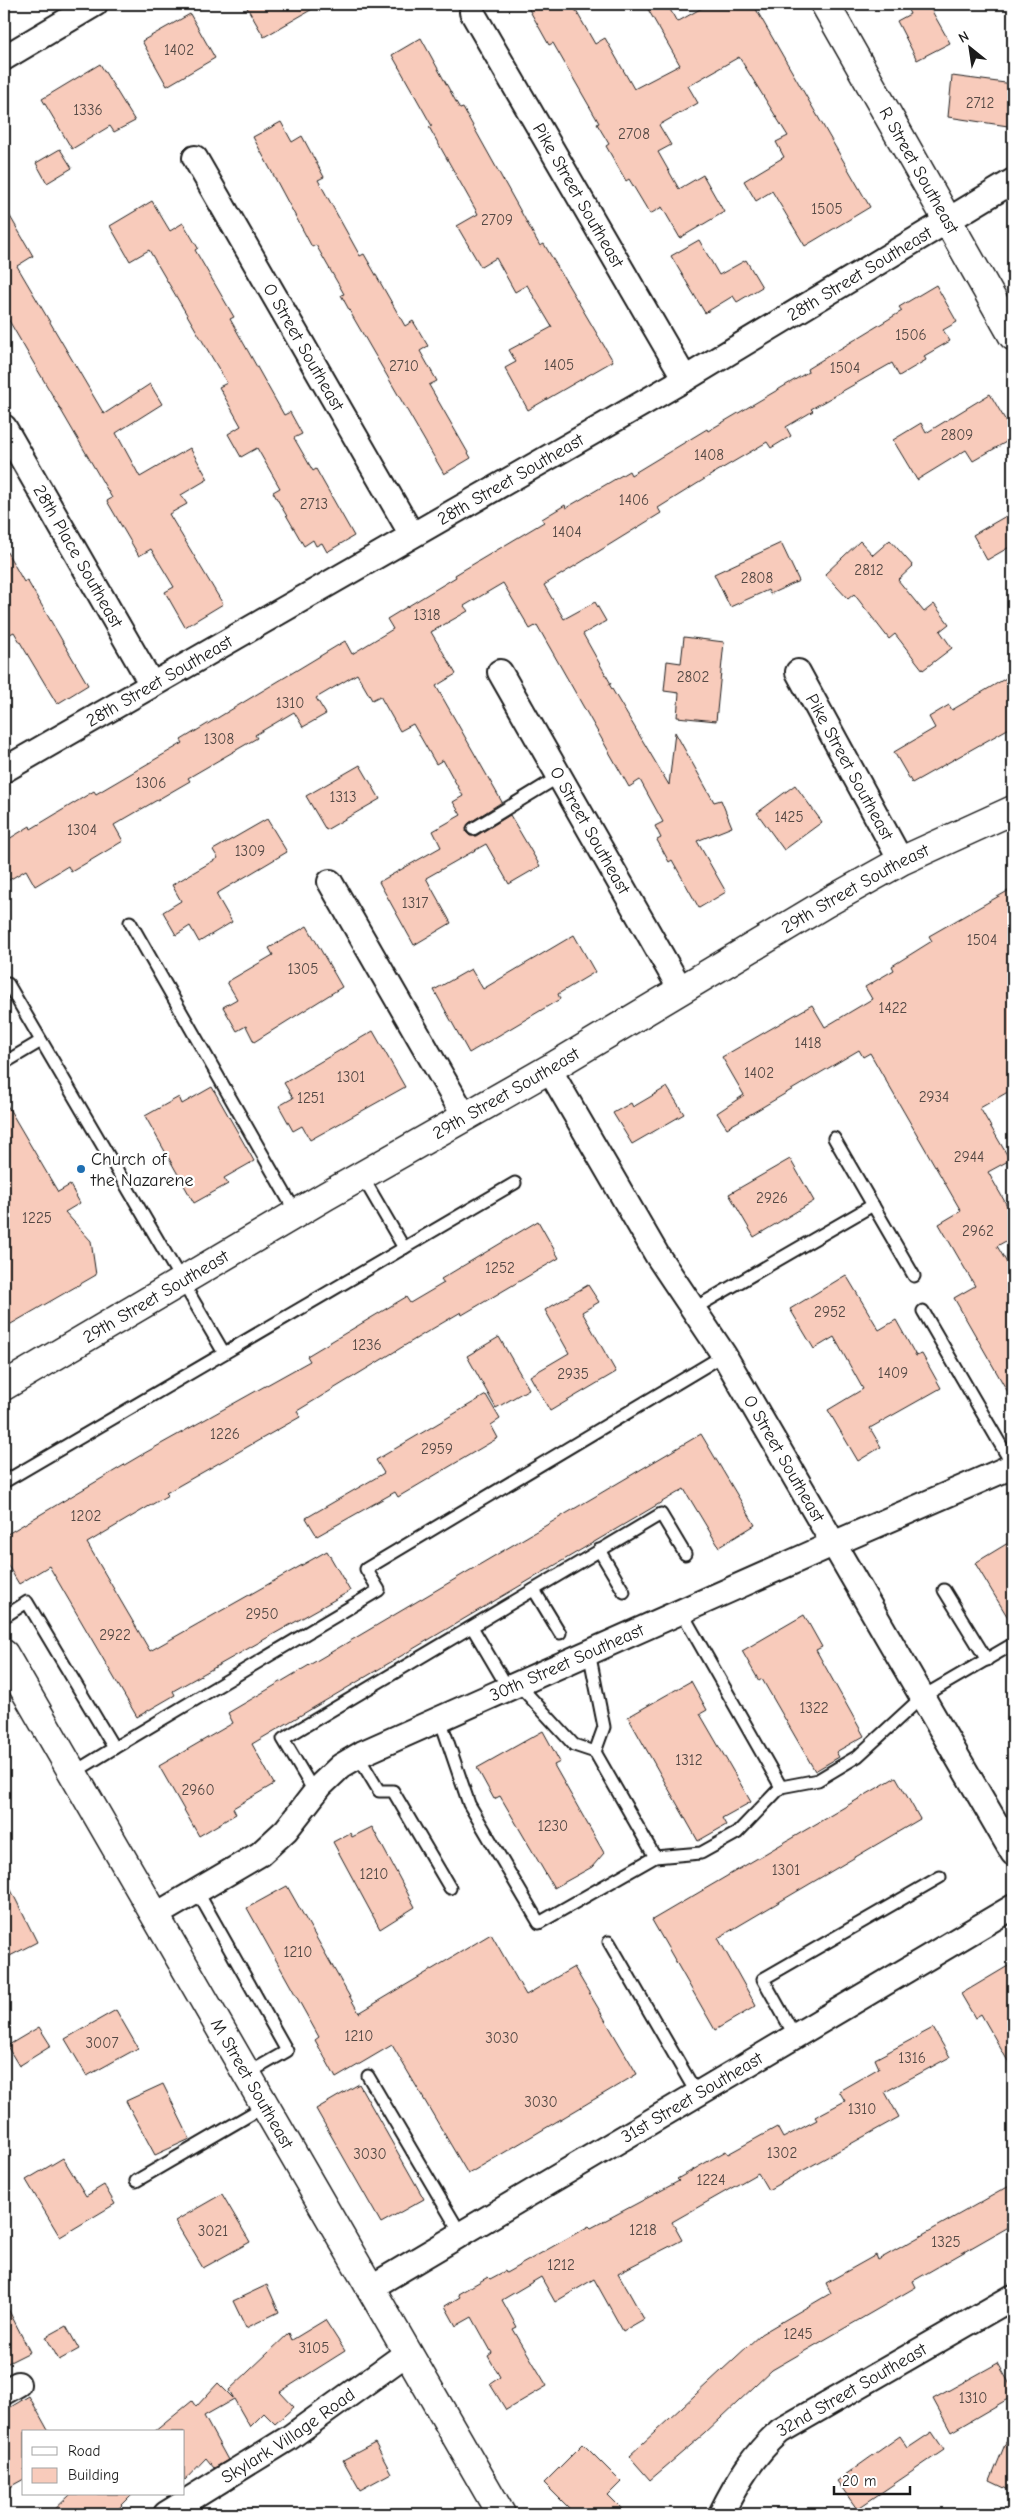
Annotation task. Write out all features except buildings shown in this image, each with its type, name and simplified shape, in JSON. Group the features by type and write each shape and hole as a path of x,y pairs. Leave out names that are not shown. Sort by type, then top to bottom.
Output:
{"street":[{"path":"4,58 95,4"},
{"name":"R Street Southeast","path":"825,4 1013,336"},
{"name":"Pike Street Southeast","path":"472,12 685,379"},
{"name":"O Street Southeast","path":"195,158 412,535"},
{"name":"28th Street Southeast","path":"4,770 685,379 1013,182"},
{"name":"28th Place Southeast","path":"4,427 152,685"},
{"name":"O Street Southeast","path":"500,672 681,990"},
{"name":"Pike Street Southeast","path":"798,672 901,861"},
{"name":"29th Street Southeast","path":"4,1386 296,1213 549,1069 826,903 901,861 1013,810"},
{"path":"330,882 465,1117"},
{"name":"O Street Southeast","path":"549,1069 657,1255 724,1355 1013,1853"},
{"name":"30th Street Southeast","path":"156,1915 260,1854 286,1830 315,1793 341,1766 358,1756 589,1652 1013,1466"},
{"name":"M Street Southeast","path":"4,1654 501,2514"},
{"name":"31st Street Southeast","path":"370,2288 1013,1907"},
{"name":"32nd Street Southeast","path":"721,2514 743,2472 760,2449 780,2431 1013,2297"},
{"name":"Skylark Village Road","path":"166,2514 289,2438 407,2352"}],"lane":[{"path":"473,829 560,776"},
{"path":"130,922 296,1213"},
{"path":"4,986 8,984 224,1354"},
{"path":"4,1063 41,1041"},
{"path":"834,1138 914,1276"},
{"path":"362,1176 404,1248"},
{"path":"4,1482 515,1183"},
{"path":"693,1309 873,1205"},
{"path":"923,1311 1013,1466"},
{"path":"73,1773 379,1590 366,1569 724,1355"},
{"path":"315,1793 283,1739 661,1514 685,1554"},
{"path":"600,1550 624,1592"},
{"path":"534,1590 560,1633"},
{"path":"944,1590 987,1660"},
{"path":"4,1617 27,1602 114,1748"},
{"path":"681,1612 781,1788"},
{"path":"472,1627 513,1686 574,1745 595,1752 655,1857"},
{"path":"440,1719 469,1804 539,1923 655,1857 701,1853 737,1833 781,1788 818,1780 858,1756 922,1697 1013,1644"},
{"path":"589,1652 604,1727 595,1752"},
{"path":"358,1756 380,1791 393,1791 450,1888"},
{"path":"796,2036 763,1980 940,1877"},
{"path":"197,1891 288,2051 247,2074"},
{"path":"609,1942 697,2094"},
{"path":"368,2076 461,2234"},
{"path":"136,2181 265,2106"}],"place":[{"name":"Church of the Nazarene","path":"81,1169"}]}
